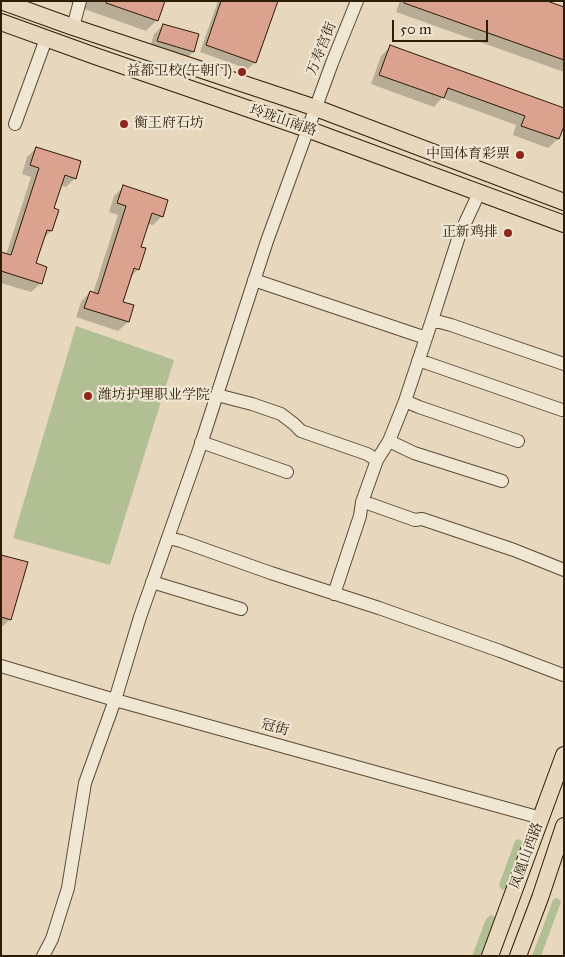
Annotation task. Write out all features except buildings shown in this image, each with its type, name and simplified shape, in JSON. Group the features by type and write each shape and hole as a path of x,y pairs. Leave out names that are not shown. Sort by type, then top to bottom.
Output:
{"main road":[{"name":"玲珑山南路","path":"1,1 316,108 564,202"},
{"name":"玲珑山南路","path":"1,22 308,129 564,224"},
{"name":"凤凰山西路","path":"490,956 564,756"},
{"name":"凤凰山西路","path":"518,956 564,826"}],"street":[{"path":"73,27 80,1"},
{"name":"万寿宫街","path":"43,956 52,939 68,888 85,783 115,700 140,617 201,442 254,280 332,63 358,1"},
{"path":"15,124 46,38"},
{"path":"334,594 377,460 389,442 405,401 459,236 479,192"},
{"path":"254,280 426,338"},
{"path":"432,322 451,325 564,364"},
{"path":"418,361 562,410"},
{"path":"216,395 281,414 301,431 367,454 377,460"},
{"path":"405,401 419,408 518,441"},
{"path":"201,442 287,472"},
{"path":"389,442 414,453 502,481"},
{"path":"362,502 415,520 422,519 514,550 564,570"},
{"path":"168,538 379,608 563,676"},
{"path":"152,582 241,609"},
{"name":"冠街","path":"1,666 115,700 541,818"}],"green space":[{"path":"76,326 174,360 110,565 13,538"},
{"path":"518,839 523,844 506,888 503,890 499,885 515,841"},
{"path":"556,898 561,902 541,956 532,956 553,900"},
{"path":"491,915 495,917 495,922 483,956 472,956 486,919"}],"place":[{"name":"益都卫校(午朝门)","path":"242,72"},
{"name":"衡王府石坊","path":"124,124"},
{"name":"中国体育彩票","path":"520,155"},
{"name":"正新鸡排","path":"508,233"},
{"name":"潍坊护理职业学院","path":"88,396"}]}
